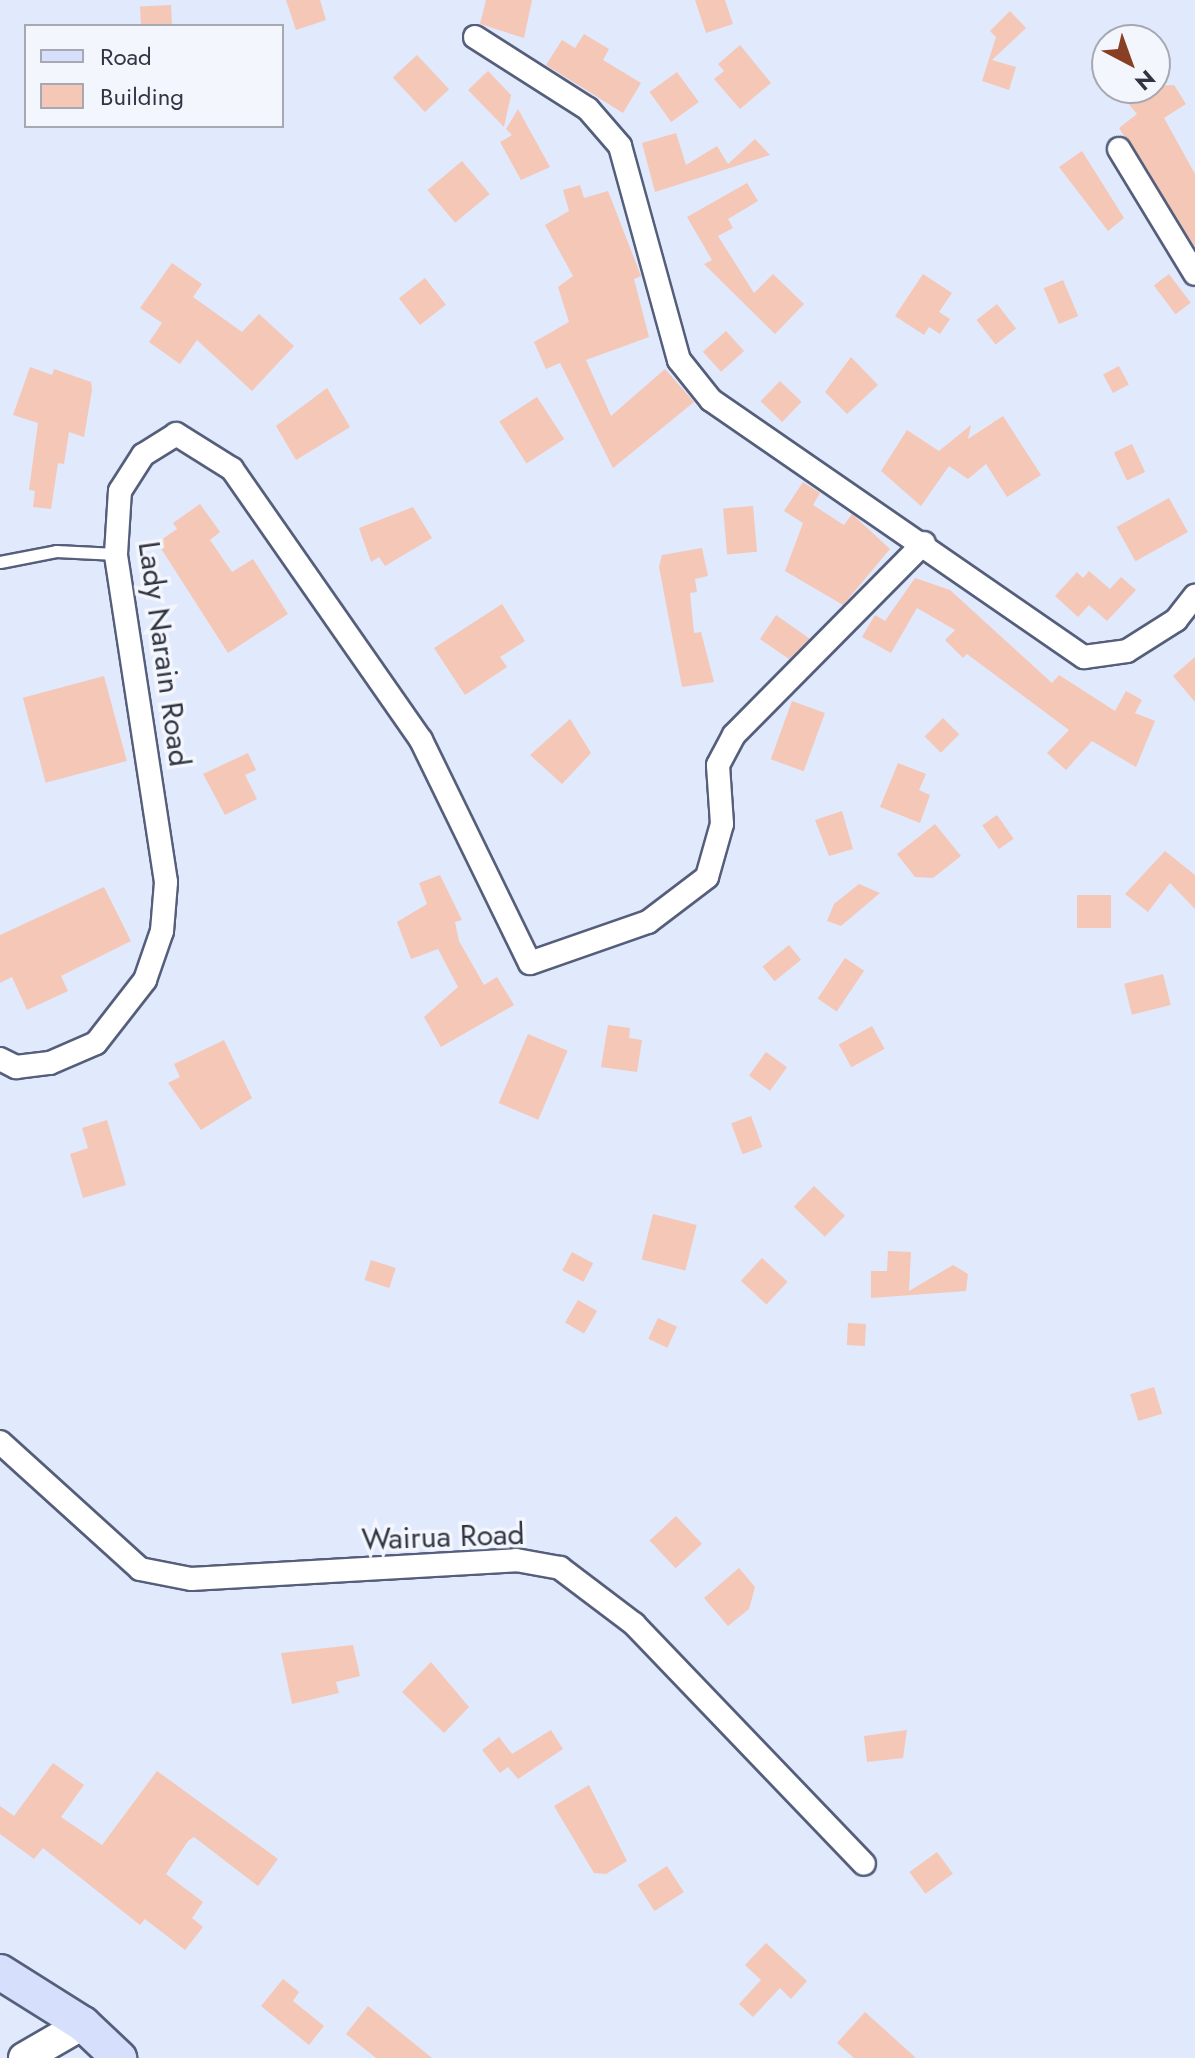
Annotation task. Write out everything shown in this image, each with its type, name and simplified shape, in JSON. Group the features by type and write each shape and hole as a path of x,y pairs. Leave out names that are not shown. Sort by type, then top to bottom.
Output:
{"main road":[{"path":"0,1972 83,2024 119,2058"},
{"path":"24,2058 83,2024"}],"street":[{"path":"475,37 588,109 620,146 663,312 697,387 1084,657 1127,651 1176,620 1195,596"},
{"path":"1119,149 1195,274"},
{"name":"Lady Narain Road","path":"0,1059 16,1067 50,1063 96,1043 145,980 162,931 166,882 116,554 120,491 143,455 176,434 232,469 421,740 530,963 648,922 707,877 722,824 718,765 734,735 924,543"},
{"name":"Wairua Road","path":"0,1442 140,1569 191,1579 516,1560 560,1568 634,1624 864,1864"}],"lane":[{"path":"0,562 56,551 116,554"}],"building":[{"path":"286,0 320,0 326,20 296,30"},
{"path":"486,0 532,0 524,38 480,24"},
{"path":"695,0 725,0 733,24 706,33"},
{"path":"171,5 172,24 141,24 140,7"},
{"path":"1010,11 1026,28 992,60 1016,67 1009,90 982,81 996,37 990,31"},
{"path":"584,34 609,49 603,60 641,83 623,113 546,65 562,40 575,48"},
{"path":"740,45 771,83 740,109 714,79 724,71 718,64"},
{"path":"417,55 449,89 425,112 393,78"},
{"path":"488,71 511,95 504,127 468,90"},
{"path":"677,72 699,102 671,122 649,92"},
{"path":"1171,85 1174,85 1186,104 1164,118 1195,174 1195,247 1119,128 1137,114 1129,104 1171,104"},
{"path":"518,109 550,167 521,180 500,142 512,135 506,129"},
{"path":"676,133 686,165 717,146 728,164 755,139 770,155 655,192 642,143"},
{"path":"1082,151 1124,218 1108,231 1059,167"},
{"path":"462,161 490,194 455,223 428,190"},
{"path":"747,183 758,201 728,219 733,228 718,236 754,293 773,274 804,304 775,334 704,264 712,260 687,217"},
{"path":"580,185 584,198 608,191 641,276 634,279 649,337 586,360 611,416 665,369 694,402 613,468 560,363 546,369 534,342 569,322 558,287 573,276 545,225 569,211 563,190"},
{"path":"172,263 202,284 193,297 242,332 259,314 294,346 252,391 197,340 180,364 149,342 162,323 140,308"},
{"path":"923,274 952,293 939,312 950,319 940,334 929,327 924,335 895,316"},
{"path":"1169,274 1191,303 1175,314 1154,285"},
{"path":"425,278 446,305 420,325 399,298"},
{"path":"1063,280 1078,316 1059,324 1044,288"},
{"path":"997,304 1016,328 996,344 977,320"},
{"path":"726,331 744,351 721,372 703,352"},
{"path":"851,357 878,385 847,414 825,392"},
{"path":"1119,366 1129,385 1113,393 1103,374"},
{"path":"30,367 52,375 54,369 91,382 84,437 69,432 64,464 58,463 51,509 33,507 35,491 29,490 38,423 13,415"},
{"path":"780,381 802,402 782,422 761,401"},
{"path":"327,388 350,427 296,460 276,426"},
{"path":"537,397 564,439 526,463 499,422"},
{"path":"1003,416 1041,475 1007,497 986,464 968,479 949,466 921,506 881,471 907,430 939,451 971,425 968,439"},
{"path":"1132,444 1145,472 1127,481 1114,452"},
{"path":"803,482 820,493 813,505 844,525 852,514 890,549 843,605 785,571 803,523 784,511"},
{"path":"1169,498 1188,532 1135,561 1117,527"},
{"path":"200,504 220,532 210,540 232,572 253,559 288,614 228,653 162,550 161,540 177,529 173,523"},
{"path":"753,506 757,552 727,554 723,509"},
{"path":"413,507 432,538 385,566 379,557 371,562 359,528"},
{"path":"702,548 708,576 695,579 697,592 690,593 694,633 701,632 714,682 682,687 659,567 662,555"},
{"path":"1089,571 1110,589 1121,577 1136,590 1107,621 1089,605 1078,617 1055,596 1077,572 1083,578"},
{"path":"915,578 950,590 1052,683 1059,675 1115,711 1126,691 1142,700 1135,713 1155,721 1136,767 1092,741 1066,770 1047,753 1069,730 967,654 963,658 945,640 955,630 917,608 891,653 862,637 875,615 885,621"},
{"path":"502,604 525,641 500,657 507,667 465,695 434,648"},
{"path":"776,615 810,639 789,659 760,639"},
{"path":"1195,657 1195,702 1173,676"},
{"path":"104,676 127,761 46,783 23,698"},
{"path":"792,701 825,713 804,771 771,759"},
{"path":"943,718 959,734 941,753 925,736"},
{"path":"570,719 591,753 562,784 530,755"},
{"path":"248,753 256,770 245,775 257,799 225,815 203,774"},
{"path":"898,763 926,774 919,790 930,795 920,823 880,807"},
{"path":"842,811 853,849 829,856 815,820"},
{"path":"997,815 1014,839 999,849 982,825"},
{"path":"935,824 961,856 933,878 915,877 897,854"},
{"path":"1165,851 1195,875 1195,909 1170,883 1148,912 1125,894"},
{"path":"440,875 462,920 455,922 459,941 484,985 497,977 514,1005 441,1047 424,1017 458,987 438,949 411,959 397,922 427,904 419,883"},
{"path":"859,884 880,893 841,926 827,921 834,904"},
{"path":"104,887 131,941 61,976 68,991 27,1010 12,977 0,983 0,935"},
{"path":"1077,895 1111,895 1111,928 1077,928"},
{"path":"789,945 801,960 775,981 763,966"},
{"path":"845,958 864,971 837,1011 818,999"},
{"path":"1163,974 1171,1005 1132,1015 1124,984"},
{"path":"608,1025 630,1028 629,1038 642,1040 637,1072 601,1067"},
{"path":"872,1026 885,1049 851,1067 839,1044"},
{"path":"528,1034 568,1051 538,1120 499,1103"},
{"path":"224,1040 252,1098 201,1130 168,1083 180,1077 174,1064"},
{"path":"766,1052 787,1067 770,1091 749,1075"},
{"path":"751,1116 762,1147 743,1154 731,1123"},
{"path":"107,1120 126,1185 83,1198 70,1154 88,1148 82,1128"},
{"path":"814,1186 845,1216 825,1237 794,1207"},
{"path":"653,1214 697,1225 685,1270 642,1260"},
{"path":"888,1251 911,1252 909,1291 953,1265 968,1274 966,1291 871,1298 871,1271 887,1271"},
{"path":"572,1252 593,1263 583,1282 562,1271"},
{"path":"762,1258 788,1282 766,1305 741,1281"},
{"path":"371,1260 396,1268 389,1288 365,1280"},
{"path":"578,1300 597,1311 584,1334 565,1323"},
{"path":"658,1318 677,1327 667,1348 648,1339"},
{"path":"848,1323 866,1324 865,1346 847,1345"},
{"path":"1154,1387 1162,1414 1138,1421 1130,1394"},
{"path":"676,1516 702,1544 676,1568 650,1541"},
{"path":"739,1568 755,1587 749,1609 728,1626 704,1598"},
{"path":"353,1645 360,1676 336,1682 339,1693 292,1704 281,1653"},
{"path":"431,1662 469,1707 444,1733 402,1692"},
{"path":"551,1730 563,1749 518,1779 508,1767 500,1773 482,1750 499,1737 512,1754"},
{"path":"907,1730 903,1758 867,1762 864,1736"},
{"path":"53,1763 84,1785 61,1817 102,1845 157,1771 278,1859 258,1886 194,1837 188,1841 166,1874 203,1902 192,1918 203,1927 185,1950 145,1919 140,1925 43,1848 34,1859 0,1834 0,1806 14,1816"},
{"path":"589,1785 627,1861 606,1874 594,1873 554,1806"},
{"path":"937,1852 953,1874 925,1894 909,1872"},
{"path":"667,1866 684,1892 655,1911 638,1885"},
{"path":"766,1943 807,1981 791,1999 780,1988 753,2017 739,2004 761,1980 745,1965"},
{"path":"283,1979 299,1992 293,2001 324,2026 309,2045 261,2006"},
{"path":"368,2006 432,2058 376,2058 346,2034"},
{"path":"865,2012 916,2058 854,2058 837,2043"}]}
